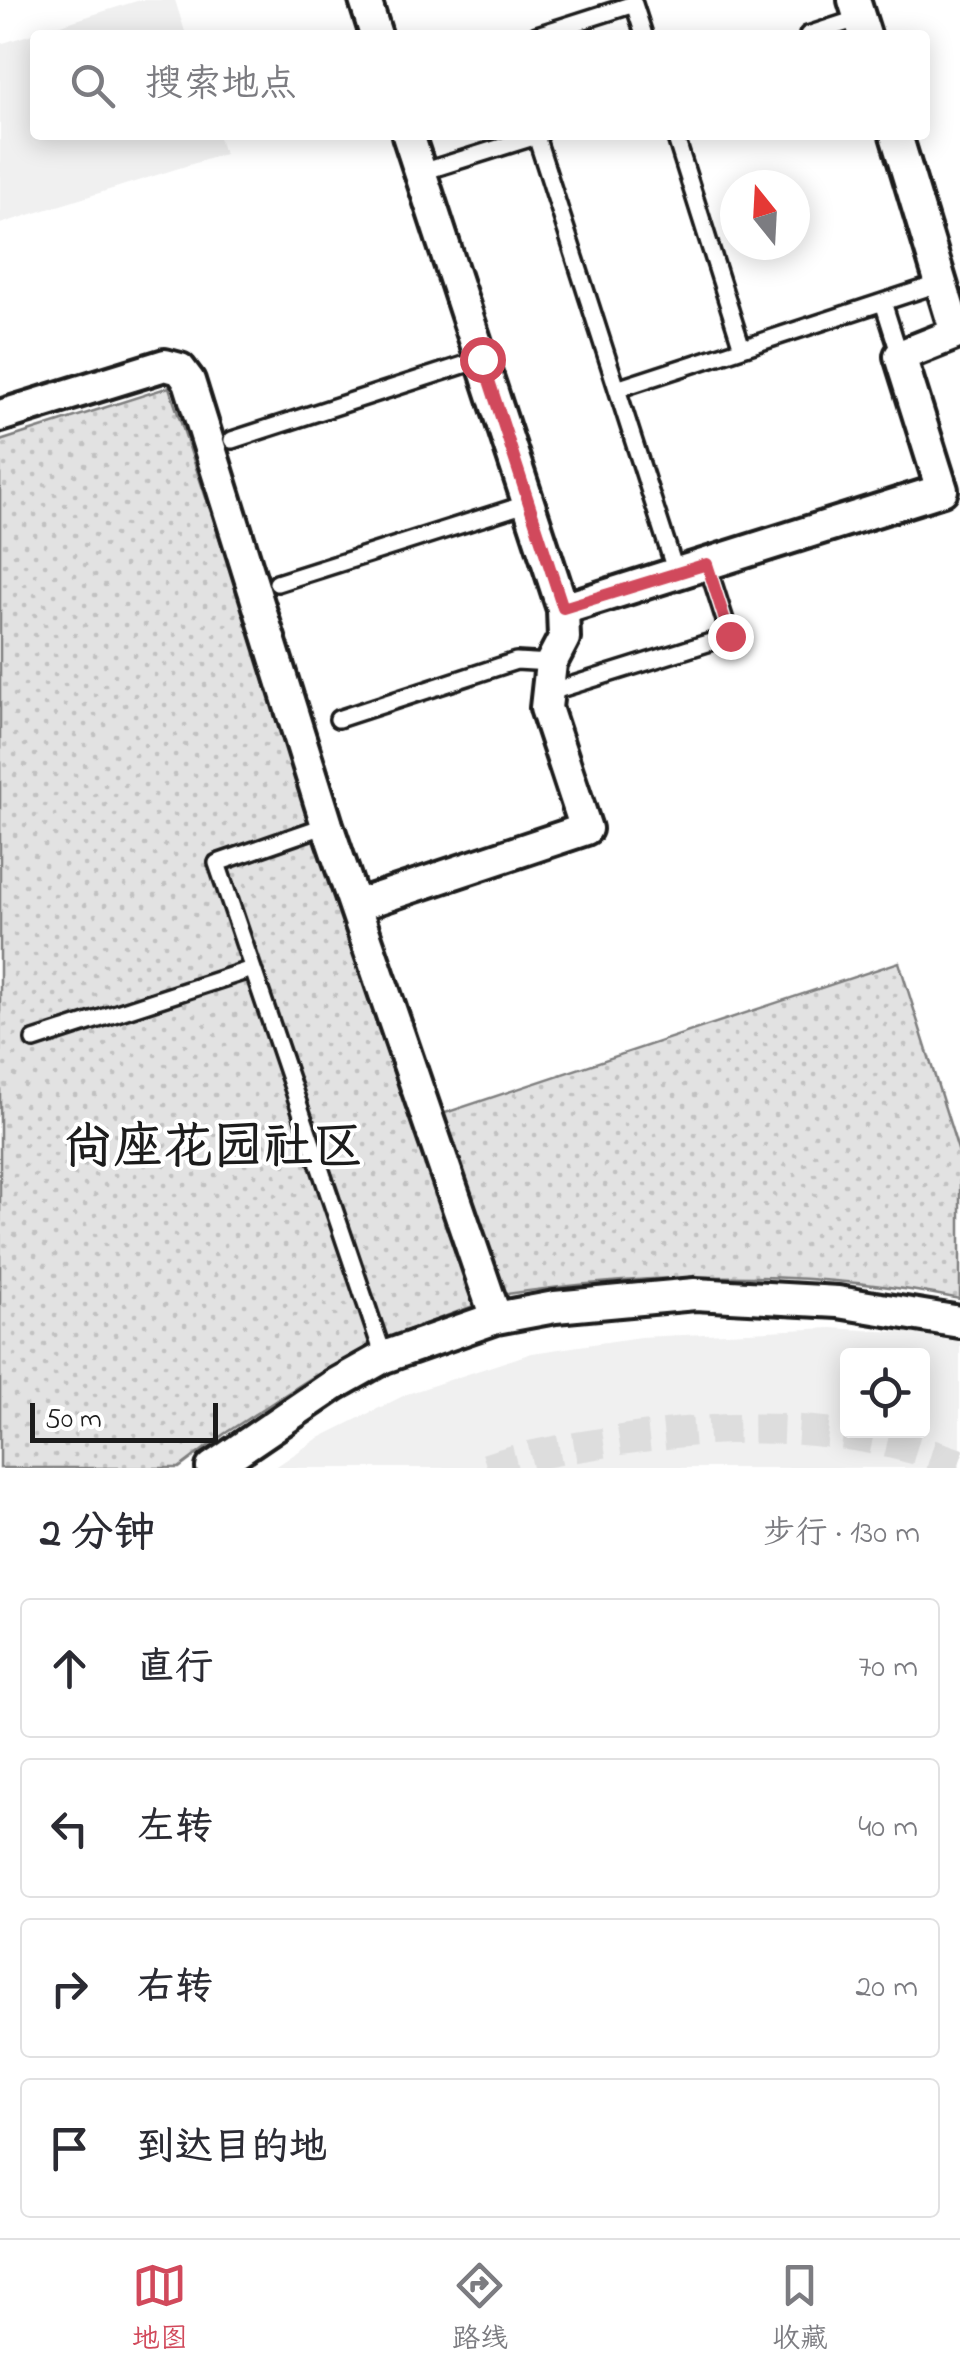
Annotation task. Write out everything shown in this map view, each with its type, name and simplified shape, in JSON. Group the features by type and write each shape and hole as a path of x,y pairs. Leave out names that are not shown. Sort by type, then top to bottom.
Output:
{"street":[{"path":"365,0 374,30"},
{"path":"354,906 586,830 546,708 549,678 564,638 563,608 409,140"},
{"path":"563,608 942,490 900,356 958,332 898,140"},
{"path":"0,416 148,368 165,365 180,369 189,382 327,825 496,1318"},
{"path":"212,1468 334,1385 384,1357 496,1318 554,1307 695,1294 838,1302 960,1322"}],"lane":[{"path":"553,30 634,4 642,30"},
{"path":"823,30 860,18"},
{"path":"419,173 525,140"},
{"path":"539,140 676,574"},
{"path":"677,140 742,348"},
{"path":"617,389 941,283"},
{"path":"883,302 900,356"},
{"path":"232,440 482,359"},
{"path":"277,584 529,503"},
{"path":"338,719 516,661 549,678 730,636 707,564"},
{"path":"327,825 217,863 384,1357"},
{"path":"34,1040 252,969"}],"shaded area":[{"path":"140,0 175,0 184,30 45,30"},
{"path":"30,35 30,140 220,140 224,154 0,224 0,44"},
{"path":"169,387 476,1305 406,1331 311,1378 179,1468 0,1468 0,441"},
{"path":"899,962 960,1156 960,1299 846,1282 730,1277 614,1282 500,1295 439,1115"},
{"path":"831,1328 910,1333 960,1342 960,1468 274,1468 317,1439 407,1394 532,1353 640,1337"}],"tunnel":[{"path":"487,1468 614,1441 746,1429 831,1433 916,1450 960,1464"}],"district":[{"name":"尚座花园社区","path":"213,1149"}],"route":[{"path":"482,359 563,608 707,564 730,636"}]}
